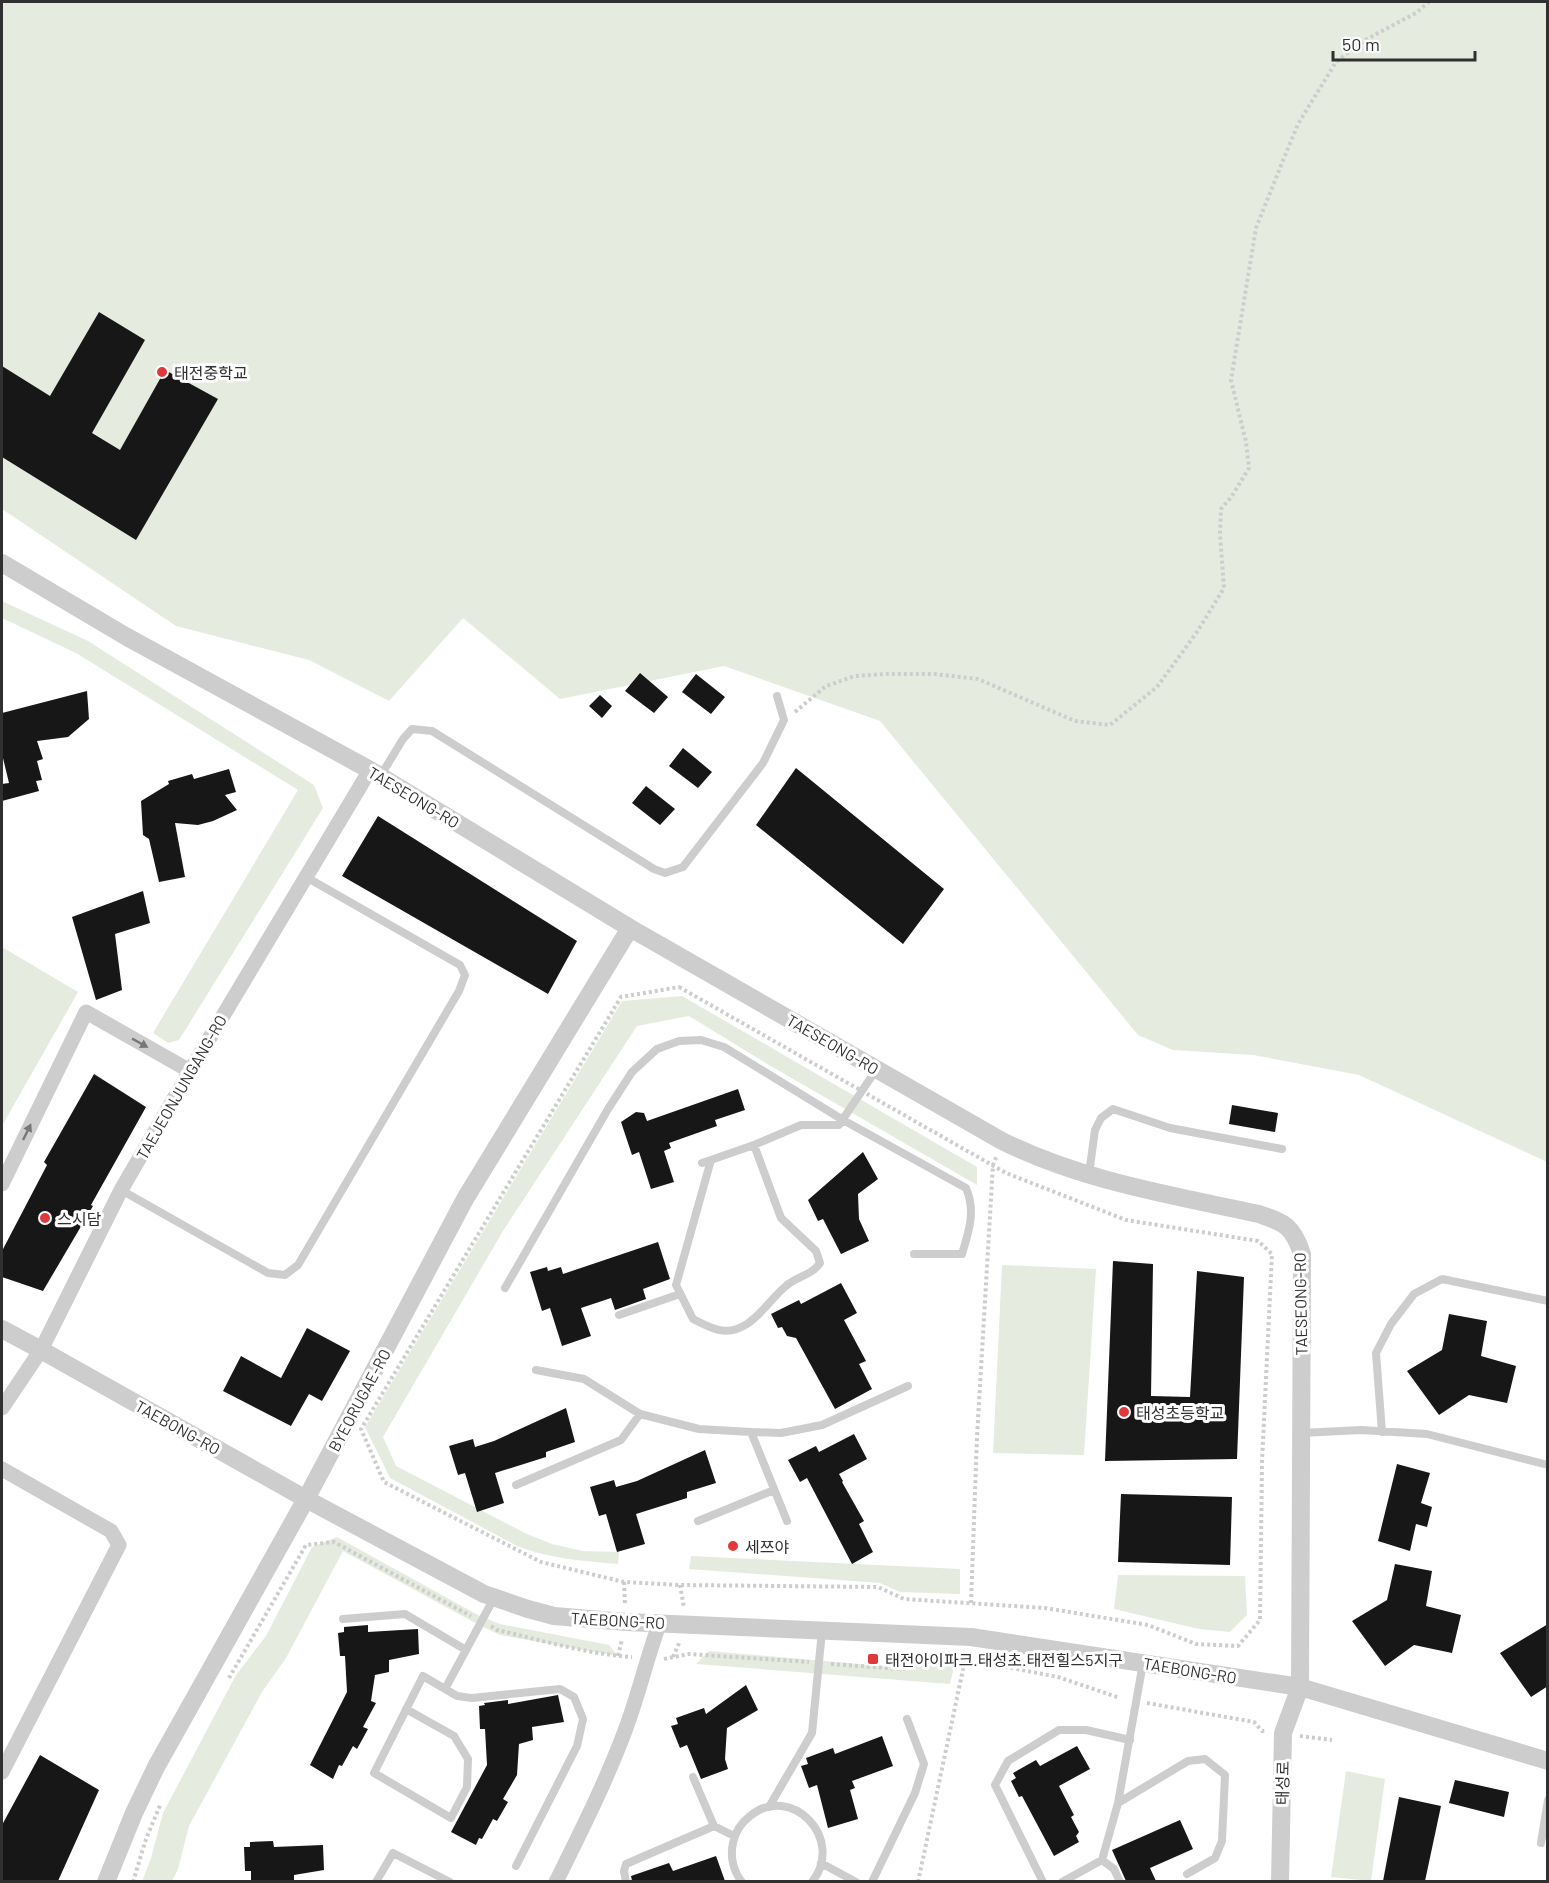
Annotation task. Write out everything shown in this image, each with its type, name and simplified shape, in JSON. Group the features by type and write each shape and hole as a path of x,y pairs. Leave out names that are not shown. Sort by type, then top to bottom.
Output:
{"street":[{"name":"TAESEONG-RO","path":"2,563 127,637 375,773 630,928 1002,1141 1037,1158 1107,1181 1259,1214 1282,1222 1296,1236 1302,1254 1300,1687"},
{"name":"TAEJEONJUNGANG-RO","path":"2,1408 41,1350 121,1190 190,1071 306,877 375,773"},
{"name":"BYEORUGAE-RO","path":"106,1881 156,1767 306,1499 465,1199 630,928"},
{"path":"2,1184 86,1012 190,1071"},
{"name":"TAEBONG-RO","path":"2,1329 306,1499 484,1594 554,1616 626,1622 971,1637 1300,1687 1548,1761"},
{"path":"2,1469 111,1531 119,1545 2,1772"},
{"path":"556,1881 623,1737 640,1691 650,1648 660,1622"},
{"name":"태성로","path":"1280,1881 1283,1733 1300,1687"}],"lane":[{"path":"375,773 412,729 432,732 654,869 665,873 683,867 763,763 784,720 777,696"},
{"path":"121,1190 268,1273 285,1275 298,1265 459,991 465,975 460,965 306,877"},
{"path":"505,1288 608,1108 632,1072 657,1048 679,1041 701,1040 724,1047 843,1120 966,1188 971,1200 970,1228 962,1254 914,1254"},
{"path":"702,1163 754,1145 801,1125 839,1125 877,1069"},
{"path":"1089,1175 1095,1130 1101,1118 1113,1109 1170,1128 1282,1149"},
{"path":"711,1161 676,1285 693,1319 720,1330 741,1328 758,1317 787,1285 815,1271 820,1263 816,1251 781,1218 754,1145"},
{"path":"1382,1432 1376,1353 1391,1324 1414,1294 1442,1279 1548,1301"},
{"path":"620,1315 680,1294"},
{"path":"536,1371 584,1379 640,1414 699,1429 751,1432 781,1433 822,1425 908,1386"},
{"path":"516,1485 621,1440 640,1414"},
{"path":"1301,1433 1361,1430 1427,1434 1548,1466"},
{"path":"751,1432 787,1521"},
{"path":"698,1521 774,1490"},
{"path":"445,1689 495,1597"},
{"path":"343,1619 405,1614 466,1650"},
{"path":"769,1807 812,1733 822,1630"},
{"path":"1062,1881 1102,1860 1118,1803 1143,1663"},
{"path":"406,1709 454,1736 468,1759 467,1787 451,1818 374,1773 406,1709 423,1676 457,1696 472,1698 560,1689 574,1697 583,1719 578,1746 516,1866"},
{"path":"872,1881 915,1792 924,1764 907,1719"},
{"path":"1043,1881 995,1785 1008,1761 1059,1730 1086,1730 1130,1740"},
{"path":"1118,1803 1188,1761 1205,1759 1225,1775 1222,1841 1215,1858 1187,1874"},
{"path":"693,1777 714,1826 734,1836"},
{"path":"1541,1843 1548,1800"},
{"path":"742,1881 733,1866 731,1851 734,1836 742,1822 754,1812 769,1807 785,1807 800,1812 812,1822 820,1836 823,1851 821,1863 812,1881"},
{"path":"626,1881 624,1871 626,1864 714,1826"},
{"path":"376,1881 393,1852 450,1881"},
{"path":"1102,1860 1114,1869 1120,1881"},
{"path":"821,1863 856,1881"}],"path":[{"path":"784,720 826,686 855,676 934,674 978,679 1075,721 1110,726 1157,687 1197,632 1224,588 1220,534 1221,508 1232,496 1249,468 1246,441 1231,380 1240,312 1256,228 1298,124 1336,62 1365,40 1416,13 1429,2"},
{"path":"679,987 862,1091 1006,1173 1126,1220 1258,1241 1272,1254 1262,1462 1260,1620 1238,1646 1196,1644 1148,1626 1045,1608 904,1599 878,1587 624,1582 541,1562 384,1482 361,1429 621,997 679,987"},
{"path":"971,1603 977,1437 993,1165 1002,1141"},
{"path":"225,1685 306,1545 334,1542 497,1630 618,1656"},
{"path":"918,1881 965,1660"},
{"path":"981,1662 1058,1677 1120,1698"},
{"path":"1142,1702 1254,1722 1262,1731"},
{"path":"133,1881 164,1797"}],"shaded area":[{"path":"2,2 1547,2 1547,1162 1359,1075 1253,1055 1173,1050 1138,1035 880,721 724,666 560,699 463,618 389,701 309,660 176,626 2,509"},
{"path":"2,601 88,641 314,785 323,808 179,1040 168,1043 153,1033 298,790 76,653 2,618"},
{"path":"2,947 78,992 2,1126"},
{"path":"682,996 977,1167 977,1185 689,1016 637,1026 503,1231 383,1437 396,1466 527,1534 552,1544 583,1551 619,1552 618,1564 544,1554 519,1547 390,1478 365,1427 622,1001"},
{"path":"1002,1265 1096,1269 1084,1455 993,1453"},
{"path":"337,1537 478,1615 500,1624 609,1645 618,1656 500,1635 343,1551 286,1658 262,1692 189,1826 178,1869 172,1881 142,1882 163,1813 236,1675 266,1636 312,1547"},
{"path":"691,1556 960,1569 960,1594 900,1592 880,1583 689,1569"},
{"path":"1118,1575 1245,1576 1247,1615 1230,1632 1199,1629 1114,1609"},
{"path":"709,1651 893,1667 956,1659 950,1684 696,1664"},
{"path":"1346,1771 1385,1779 1371,1881 1331,1877"}],"building":[{"path":"99,312 145,340 92,433 120,450 165,370 218,399 136,540 2,457 2,366 50,396"},
{"path":"640,673 668,697 654,713 625,691"},
{"path":"696,674 725,697 711,714 682,692"},
{"path":"87,691 89,719 68,737 37,741 43,759 37,761 42,780 36,781 39,791 2,801 2,784 9,783 2,754 2,713"},
{"path":"600,695 612,706 602,718 589,706"},
{"path":"683,748 712,772 698,788 669,766"},
{"path":"796,768 944,889 903,944 756,825"},
{"path":"229,769 236,792 225,795 237,810 198,825 175,823 185,877 159,882 149,839 143,835 141,801 169,784 168,781 192,774 194,779"},
{"path":"646,786 675,809 660,825 632,803"},
{"path":"378,816 577,941 548,994 342,876"},
{"path":"143,891 150,923 115,934 122,990 96,1000 72,917"},
{"path":"94,1074 146,1107 91,1205 93,1206 43,1291 2,1277 2,1251 47,1165 44,1162"},
{"path":"738,1089 745,1110 715,1120 717,1126 669,1143 671,1148 664,1151 674,1182 651,1189 639,1152 632,1155 621,1122 636,1112 644,1113 647,1121"},
{"path":"1232,1105 1278,1113 1275,1132 1229,1124"},
{"path":"863,1152 878,1179 858,1194 859,1219 869,1241 841,1254 823,1219 818,1221 808,1200"},
{"path":"658,1242 670,1279 643,1289 646,1299 615,1310 611,1298 581,1308 591,1336 562,1346 550,1308 542,1311 530,1272 547,1267 548,1271 561,1267 563,1274"},
{"path":"1113,1261 1153,1264 1151,1396 1190,1397 1197,1271 1244,1277 1237,1459 1105,1461"},
{"path":"841,1283 857,1313 844,1320 866,1361 859,1364 872,1389 835,1409 796,1338 787,1336 782,1327 778,1328 771,1314 799,1300 801,1304"},
{"path":"1449,1314 1487,1321 1481,1356 1516,1366 1507,1403 1469,1395 1439,1415 1407,1371 1442,1350"},
{"path":"307,1328 350,1351 322,1401 309,1394 291,1426 223,1391 241,1356 281,1378"},
{"path":"566,1408 575,1442 546,1452 546,1457 495,1473 504,1503 477,1512 465,1473 458,1475 449,1446 473,1439 475,1447 494,1441"},
{"path":"854,1434 867,1459 839,1474 864,1521 859,1524 873,1552 852,1564 807,1478 800,1482 788,1460 816,1446 819,1452"},
{"path":"705,1450 716,1483 687,1492 687,1498 636,1514 645,1544 617,1552 606,1514 599,1516 590,1487 614,1480 616,1487 637,1481"},
{"path":"1397,1464 1430,1473 1421,1503 1432,1507 1427,1527 1416,1524 1410,1551 1378,1541"},
{"path":"1121,1494 1232,1497 1230,1565 1118,1562"},
{"path":"1395,1564 1432,1571 1426,1606 1461,1615 1452,1653 1414,1645 1385,1666 1352,1621 1387,1600"},
{"path":"1548,1624 1548,1686 1531,1697 1500,1653"},
{"path":"368,1625 368,1632 418,1629 419,1654 389,1660 389,1672 375,1675 371,1701 376,1703 363,1727 368,1729 357,1749 353,1746 342,1766 339,1765 333,1779 310,1765 347,1692 345,1656 340,1656 338,1633 344,1632 344,1627"},
{"path":"746,1685 758,1710 727,1728 725,1759 728,1769 701,1779 687,1745 680,1748 671,1726 678,1724 676,1718 704,1708 706,1714"},
{"path":"558,1695 564,1722 532,1727 533,1740 519,1744 517,1775 503,1799 508,1802 497,1821 493,1819 476,1845 451,1832 487,1765 485,1729 480,1729 479,1706 485,1705 484,1703 508,1700 508,1704"},
{"path":"882,1736 893,1766 852,1781 855,1788 850,1790 858,1819 828,1828 817,1785 809,1788 801,1766 808,1764 806,1758 833,1748 835,1754"},
{"path":"1077,1746 1090,1769 1059,1786 1074,1815 1071,1817 1079,1832 1076,1836 1079,1842 1054,1856 1022,1796 1019,1797 1011,1781 1016,1778 1013,1773 1036,1760 1040,1766"},
{"path":"40,1755 99,1790 58,1881 2,1881 2,1825"},
{"path":"1455,1780 1509,1792 1504,1817 1449,1803"},
{"path":"1399,1797 1441,1806 1425,1881 1383,1881"},
{"path":"1180,1820 1193,1849 1150,1868 1156,1881 1126,1881 1112,1850"},
{"path":"273,1841 274,1847 323,1845 324,1870 294,1875 294,1881 251,1881 251,1871 245,1871 244,1847 250,1847 250,1842"},
{"path":"716,1856 725,1881 632,1881 631,1876 669,1863 673,1871"}],"place":[{"name":"태전중학교","path":"162,372"},
{"name":"스시담","path":"45,1218"},
{"name":"태성초등학교","path":"1124,1412"},
{"name":"세쯔야","path":"733,1546"},
{"name":"태전아이파크.태성초.태전힐스5지구","path":"873,1659"}]}
